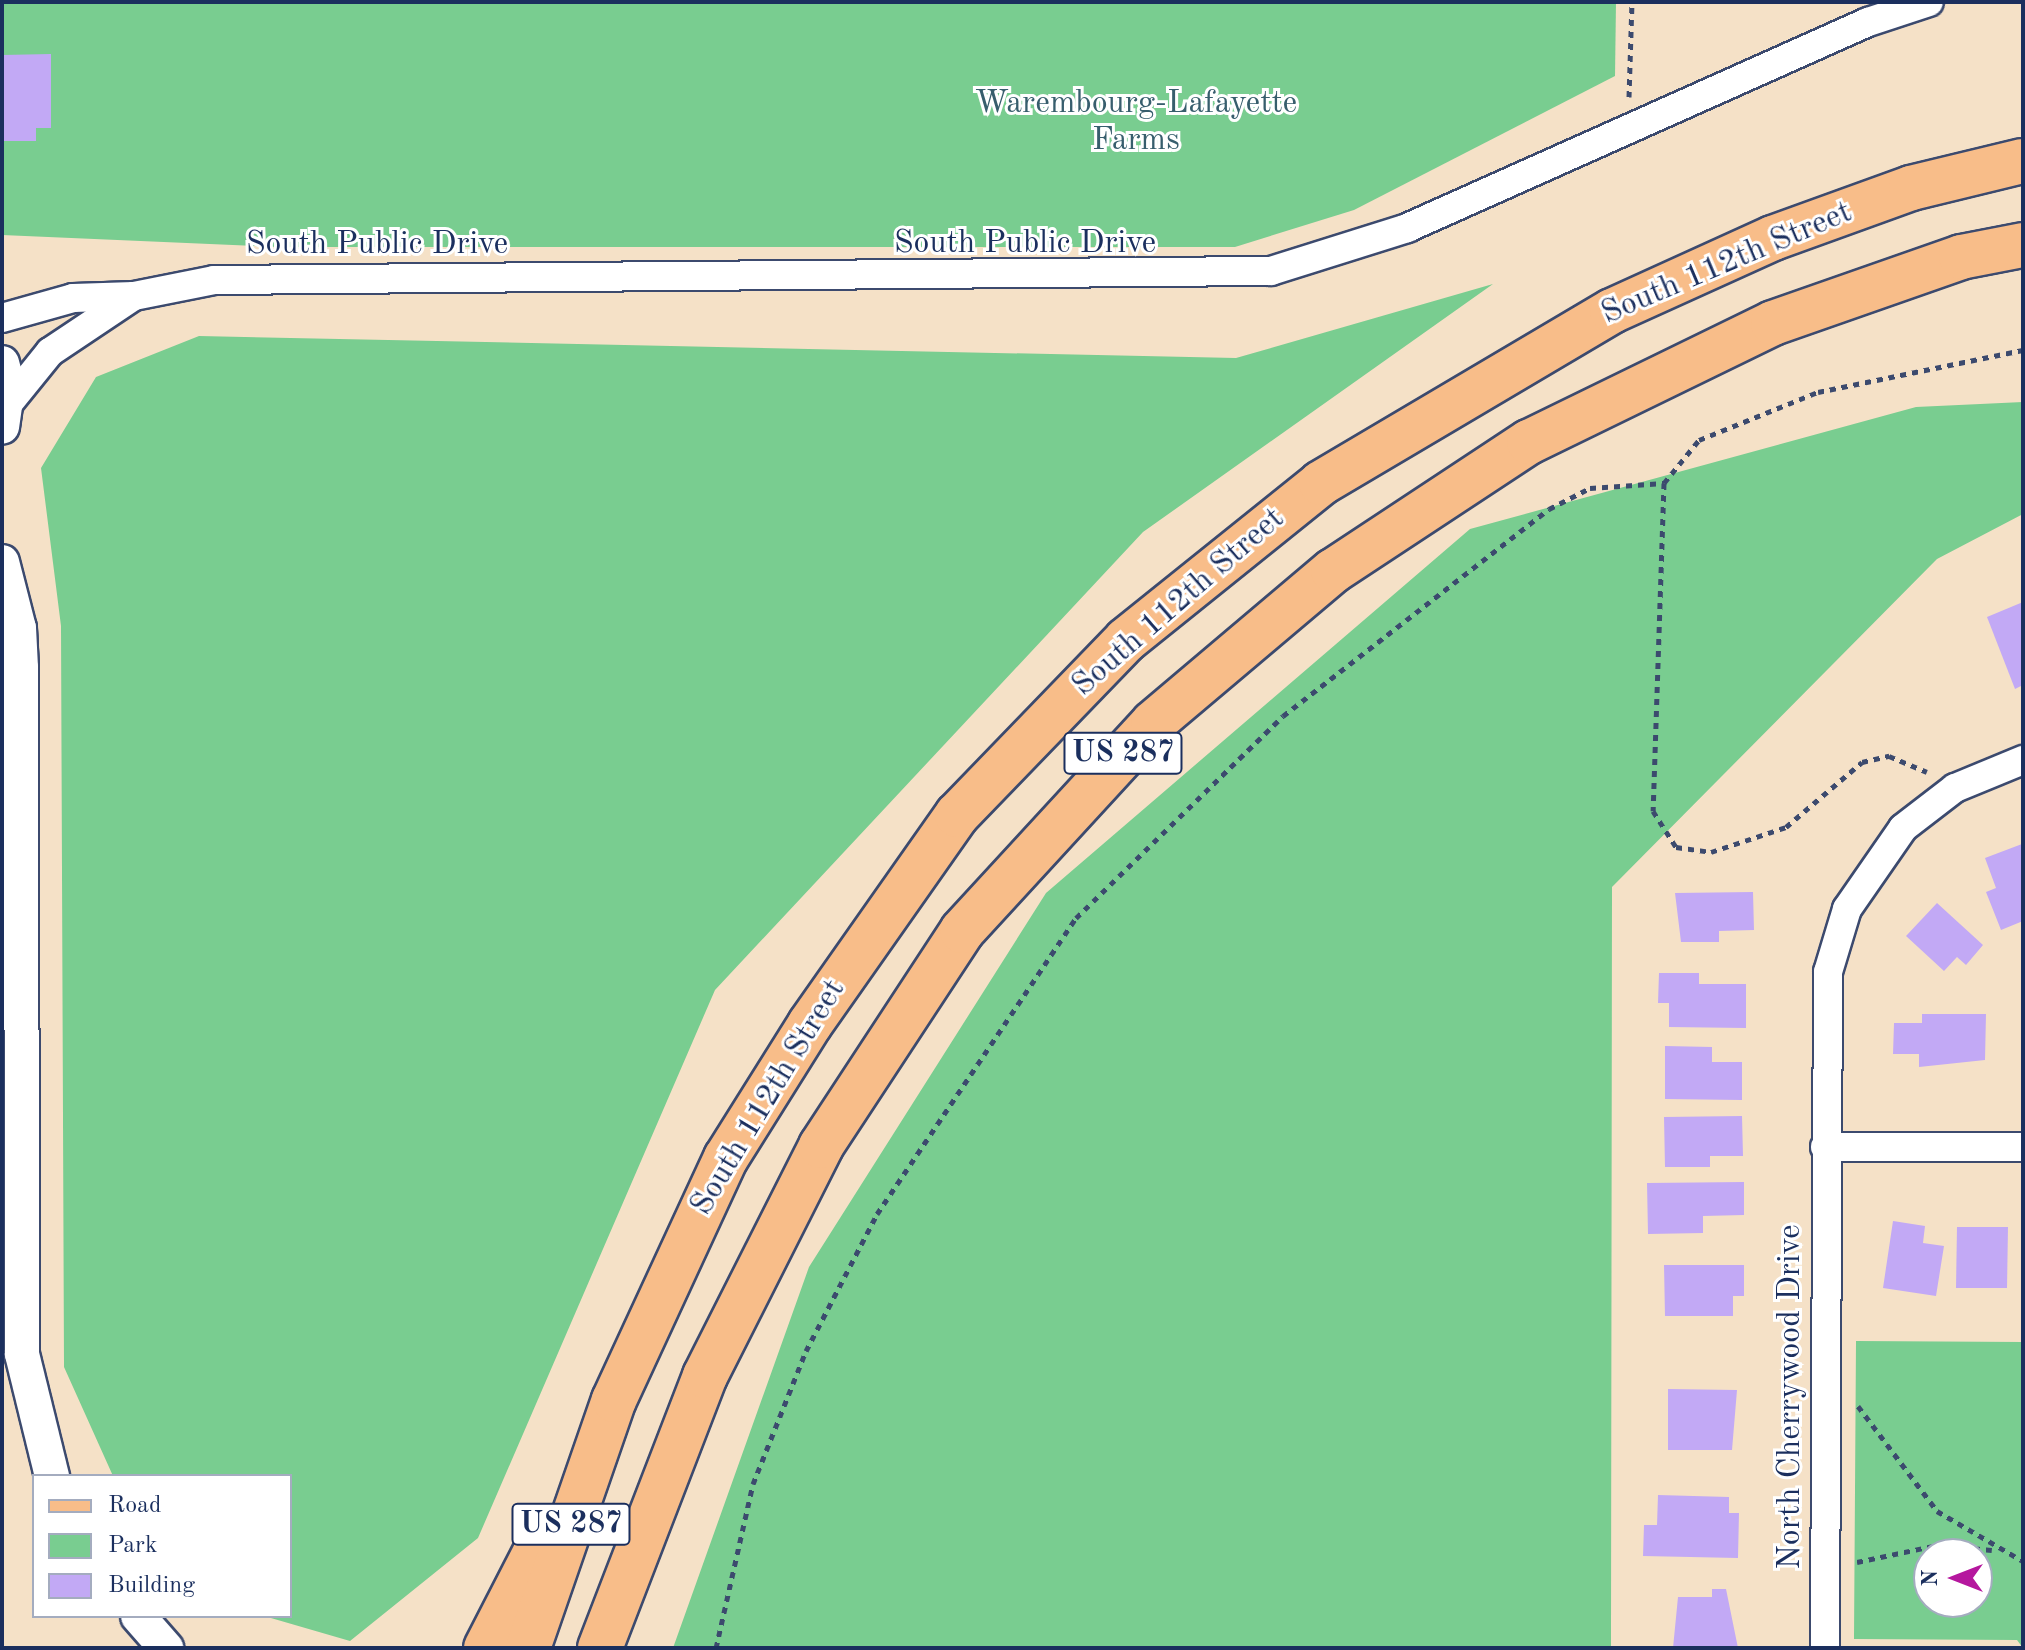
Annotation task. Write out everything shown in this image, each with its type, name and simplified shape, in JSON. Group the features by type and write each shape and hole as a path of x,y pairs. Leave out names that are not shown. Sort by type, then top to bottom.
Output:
{"main road":[{"name":"South 112th Street","path":"528,1648 614,1400 726,1158 810,1024 957,815 1126,640 1321,483 1599,318 1786,233 1911,188 2023,161"},
{"name":"US 287","path":"600,1648 748,1282 875,1058 962,931 1153,723 1333,571 1529,442 1773,323 1961,257 2023,245"},
{"path":"486,1648 614,1400"},
{"path":"629,1648 636,1553"}],"street":[{"name":"South Public Drive","path":"1868,22 1891,2"},
{"name":"South Public Drive","path":"134,296 214,280 1271,271 1407,228 1868,22 1929,2"},
{"path":"2,318 101,293 134,296"},
{"path":"5,416 50,352 134,296"},
{"path":"2,363 5,416"},
{"path":"2,562 19,628 22,1354 52,1474"},
{"path":"2,679 18,733"},
{"name":"North Cherrywood Drive","path":"1825,1648 1828,972 1847,909 1883,850 1943,797 2023,760"},
{"path":"1825,1147 2023,1147"},
{"path":"140,1618 166,1648"}],"path":[{"path":"1629,86 1632,2"},
{"path":"1943,797 1928,772 1889,756 1862,762 1786,827 1711,852 1676,847 1653,811 1664,483 1699,440 1818,392 2023,350"},
{"path":"716,1648 753,1484 806,1351 877,1214 1076,918 1283,716 1549,509 1590,488 1664,483"},
{"path":"1825,1360 1937,1511 1976,1538"},
{"path":"1825,1572 1898,1549 1913,1549"},
{"path":"1993,1550 2023,1561"}],"green space":[{"name":"Warembourg-Lafayette Farms","path":"2,2 1616,2 1615,76 1354,210 1235,247 276,247 2,235"},
{"path":"1493,284 1143,532 715,990 478,1538 350,1641 271,1618 292,1618 292,1474 112,1474 64,1367 61,626 41,468 96,377 199,336 1236,358"},
{"path":"2023,402 2023,514 1937,559 1612,887 1611,1648 673,1648 809,1267 1046,893 1470,529 1916,407"},
{"path":"1856,1341 2023,1342 2023,1648 2017,1640 1854,1639"}],"building":[{"path":"51,54 51,128 36,128 36,141 2,141 2,55"},
{"path":"2023,602 2023,685 2015,689 1987,617"},
{"path":"2022,844 2023,921 2001,930 1986,892 1996,888 1985,858"},
{"path":"1753,892 1754,930 1719,931 1719,942 1681,942 1675,893"},
{"path":"1937,903 1983,945 1966,965 1957,957 1944,971 1906,936"},
{"path":"1659,973 1699,973 1699,984 1746,984 1746,1028 1669,1027 1669,1003 1658,1003"},
{"path":"1922,1014 1986,1014 1985,1060 1919,1067 1919,1054 1893,1054 1894,1023 1922,1023"},
{"path":"1665,1046 1712,1047 1712,1062 1742,1062 1742,1100 1665,1099"},
{"path":"1742,1116 1743,1156 1710,1156 1710,1167 1665,1167 1664,1117"},
{"path":"1744,1182 1744,1215 1703,1216 1703,1233 1648,1234 1647,1183"},
{"path":"1893,1221 1925,1226 1923,1243 1944,1246 1936,1296 1883,1288"},
{"path":"1957,1227 2008,1227 2007,1288 1956,1288"},
{"path":"1664,1265 1744,1265 1744,1296 1733,1296 1733,1316 1665,1316"},
{"path":"1668,1389 1737,1390 1732,1450 1668,1450"},
{"path":"1658,1495 1729,1497 1729,1513 1739,1513 1738,1558 1643,1556 1644,1525 1657,1525"},
{"path":"1712,1589 1726,1589 1738,1648 1673,1648 1678,1597 1712,1597"}]}
